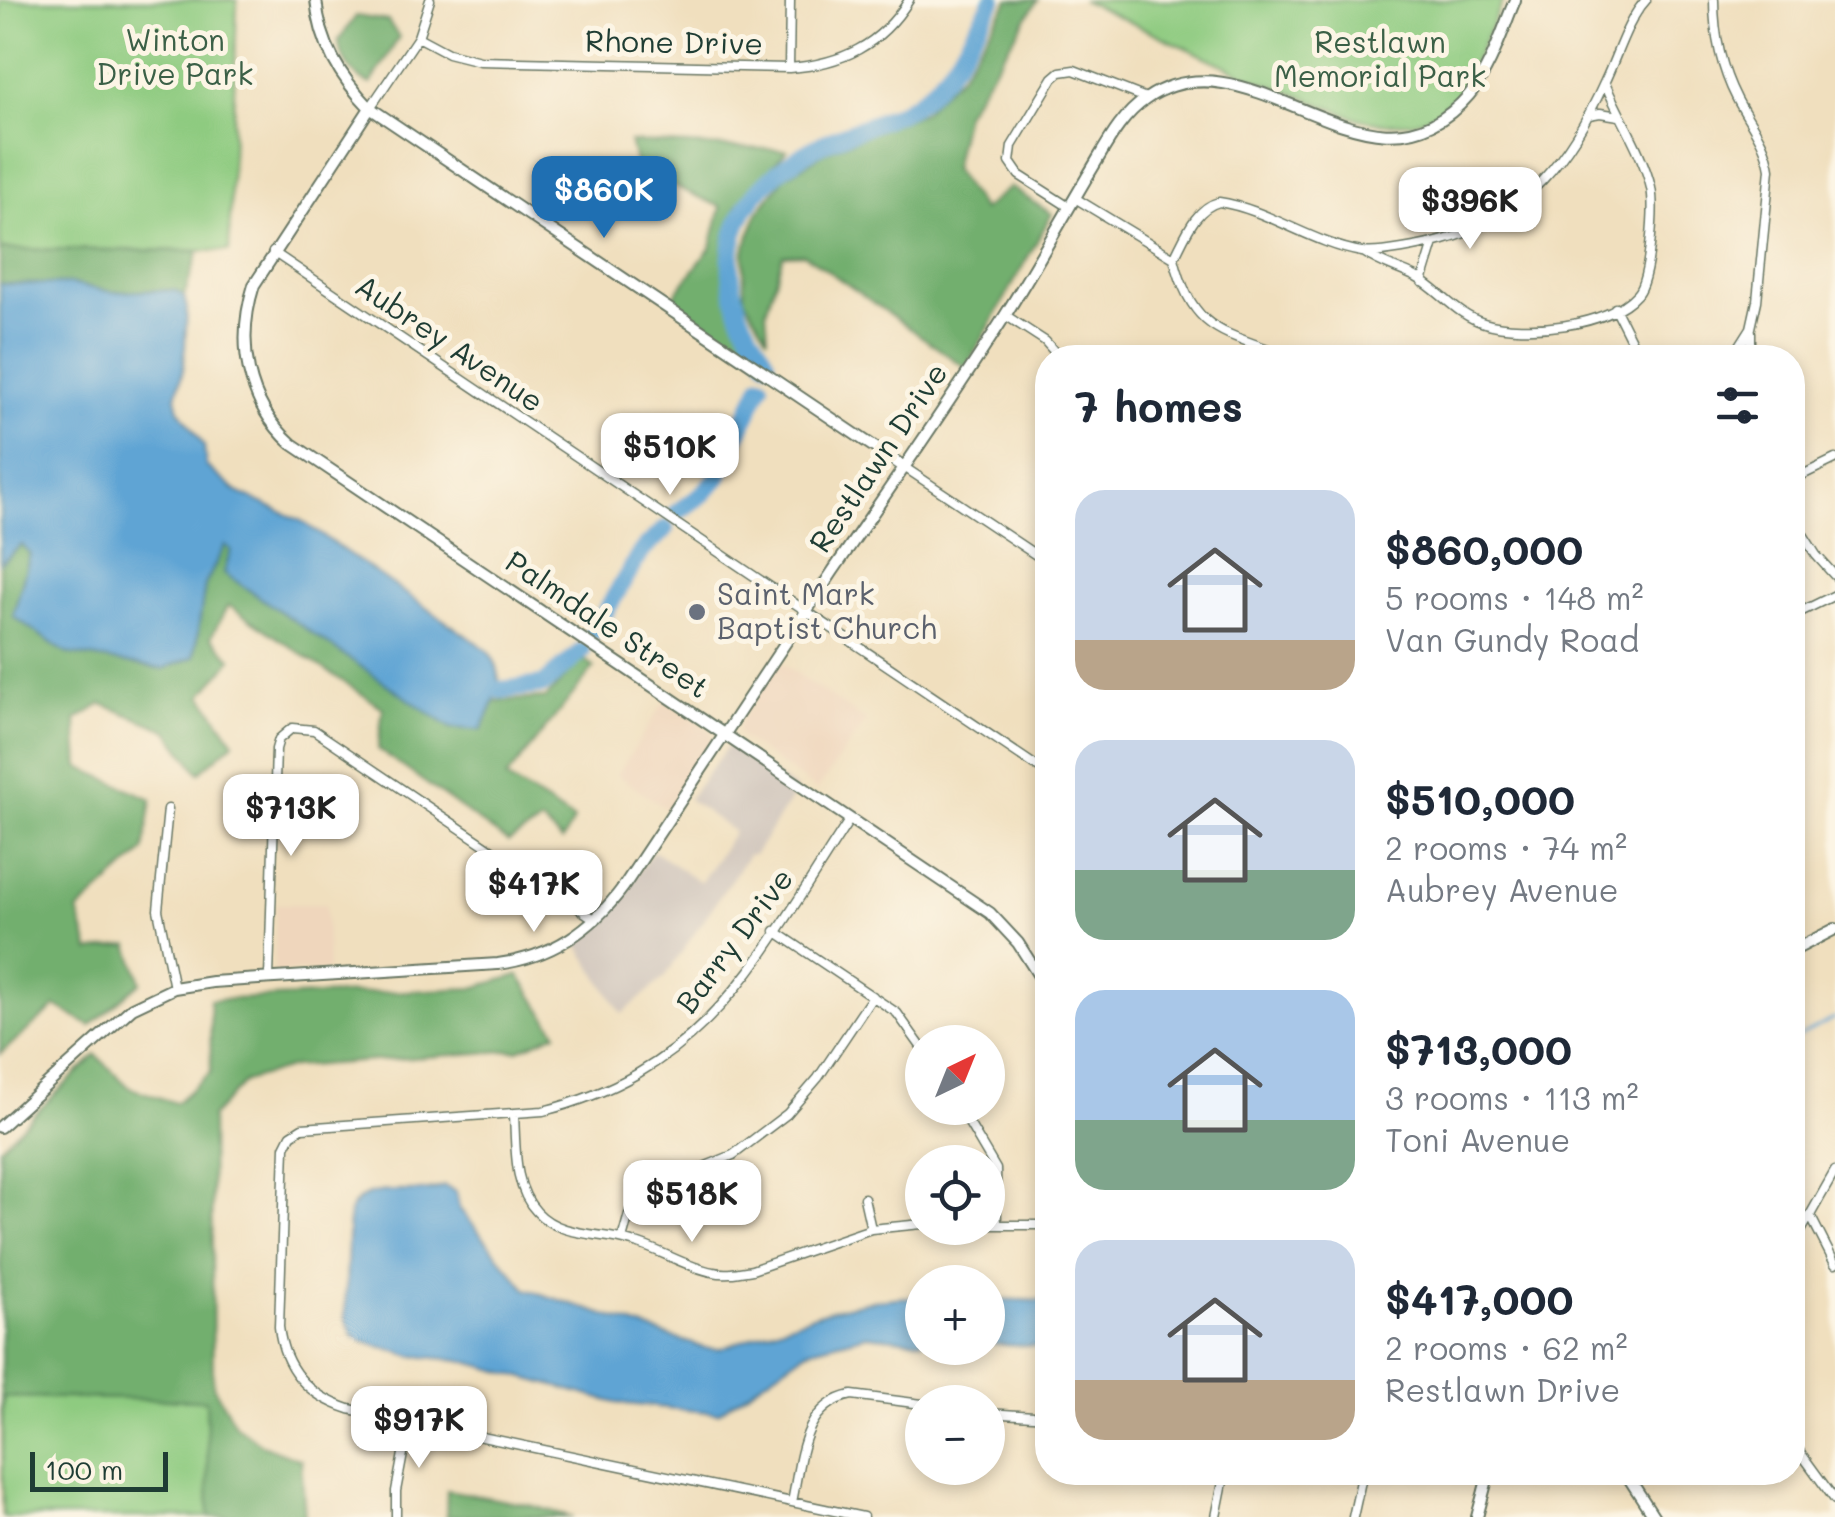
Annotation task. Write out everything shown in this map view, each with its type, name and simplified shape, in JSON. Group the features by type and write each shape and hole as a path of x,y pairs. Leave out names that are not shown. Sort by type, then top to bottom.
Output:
{"street":[{"path":"316,0 332,60 370,108 1035,554"},
{"path":"370,108 418,38 430,0"},
{"path":"789,68 790,0"},
{"name":"Rhone Drive","path":"418,38 448,53 480,60 789,68 852,55 880,36 909,0"},
{"name":"Restlawn Drive","path":"0,1127 121,1016 174,988 515,962 573,939 596,920 624,886 1005,315 1112,136 1146,98 1192,82 1228,82 1346,128 1380,134 1416,130 1446,116 1469,95 1516,0"},
{"path":"1366,253 1434,243 1489,223 1524,200 1569,151 1605,83 1633,17 1646,0"},
{"path":"1714,0 1717,40 1725,71 1765,148 1770,169 1750,345"},
{"path":"1146,98 1074,70 1060,72 1052,78 1012,146 1010,162 1019,176 1174,258"},
{"path":"1260,345 1200,316 1182,290 1174,258 1199,214 1219,202 1366,253 1422,282 1464,314 1499,326 1577,323 1635,296 1644,284 1652,208 1647,176 1605,83"},
{"name":"Palmdale Street","path":"370,108 258,274 250,298 246,351 255,396 279,432 990,913 1018,943 1035,970"},
{"path":"1589,115 1619,116"},
{"path":"1422,282 1434,243"},
{"name":"Aubrey Avenue","path":"272,252 1035,765"},
{"path":"1615,308 1634,345"},
{"path":"1005,315 1048,345"},
{"path":"1740,345 1751,327"},
{"path":"1805,474 1835,459"},
{"path":"1805,538 1835,576"},
{"path":"1805,610 1835,595"},
{"path":"269,978 276,749 292,728 314,730 596,920"},
{"path":"168,810 158,910 174,988"},
{"name":"Barry Drive","path":"409,1422 330,1403 298,1377 284,1352 279,1326 285,1146 291,1136 302,1128 514,1115 581,1101 660,1062 710,1018 775,931 850,819"},
{"path":"1805,944 1835,929"},
{"path":"775,931 873,996 908,1025"},
{"path":"622,1239 631,1207 642,1192 733,1155 787,1114 818,1078 873,996"},
{"path":"514,1115 520,1181 535,1211 552,1224 622,1239 701,1269 723,1274 752,1270 871,1229 905,1226"},
{"path":"1805,1224 1835,1170"},
{"path":"864,1198 871,1229"},
{"path":"1810,1215 1835,1264"},
{"path":"1005,1225 1035,1225"},
{"path":"792,1502 807,1431 821,1410 852,1396 905,1402"},
{"path":"1005,1414 1035,1417"},
{"path":"396,1517 396,1491 409,1422 863,1517"},
{"path":"1805,1459 1835,1500"},
{"path":"1216,1517 1222,1485"},
{"path":"1353,1517 1359,1485"},
{"path":"1477,1517 1486,1485"},
{"path":"1633,1485 1654,1517"}],"shaded area":[{"path":"779,661 866,721 817,790 741,737 738,731"},
{"path":"665,700 711,731 712,742 668,810 617,775"},
{"path":"727,747 733,747 797,790 664,978 622,1014 576,942 601,923 653,851 701,882 734,832 688,799"},
{"path":"276,904 326,904 328,970 274,972"}],"green space":[{"name":"Winton Drive Park","path":"0,0 237,0 229,251 0,249"},
{"path":"1009,0 1038,0 965,113 953,169 982,210 1010,187 1052,214 966,368 804,254 783,255 766,311 768,338 744,298 744,250 758,212 785,177 829,150 923,112 961,74"},
{"name":"Restlawn Memorial Park","path":"1082,0 1504,0 1460,92 1438,112 1415,122 1387,124 1359,119 1245,75"},
{"path":"356,16 388,21 399,37 371,84 349,67 338,41"},
{"path":"630,142 787,150 737,206 723,253 732,313 754,355 671,300 711,247 721,207 637,169"},
{"path":"0,249 199,251 184,296 174,290 112,292 71,284 0,284"},
{"path":"225,544 481,730 495,701 546,698 583,658 594,668 506,778 574,820 562,841 542,822 508,842 378,749 383,708 228,605 211,637 232,659 202,695 234,742 199,773 167,730 102,704 76,720 79,767 152,799 144,851 78,911 90,951 129,945 141,982 90,1026 56,1006 0,1054 0,563 22,545 30,554 13,616 66,653 163,669 194,657 205,585"},
{"path":"519,975 557,1033 518,1050 292,1067 245,1081 211,1117 213,1386 236,1426 264,1446 301,1460 305,1517 209,1517 206,1400 3,1397 2,1428 0,1147 96,1055 130,1088 176,1103 211,1072 210,1000 473,988"},
{"path":"2,1397 207,1400 209,1517 3,1517"},
{"path":"447,1490 529,1505 573,1517 446,1517"}],"water":[{"path":"0,284 71,284 112,292 174,290 184,296 184,366 176,397 179,409 204,446 206,466 237,492 300,520 487,650 499,680 495,700 481,730 451,728 224,573 231,550 225,545 205,585 194,657 163,669 66,653 13,616 30,554 22,545 0,563"},
{"path":"444,1186 456,1192 459,1208 526,1289 705,1348 719,1349 844,1307 896,1298 905,1298 905,1339 867,1335 808,1350 718,1413 616,1403 460,1360 412,1356 359,1340 352,1334 345,1316 349,1213 366,1195"},
{"path":"1005,1300 1035,1301 1035,1346 1005,1345"}],"waterway":[{"path":"767,361 740,315 732,279 731,253 746,208 760,189 799,157 922,99 953,65 993,0"},
{"path":"676,513 703,494 718,477 761,385"},
{"path":"594,631 641,552 665,529"},
{"path":"500,690 543,685 582,651"},
{"path":"1805,1033 1835,1018"}],"place":[{"name":"Saint Mark Baptist Church","path":"697,612"}]}
